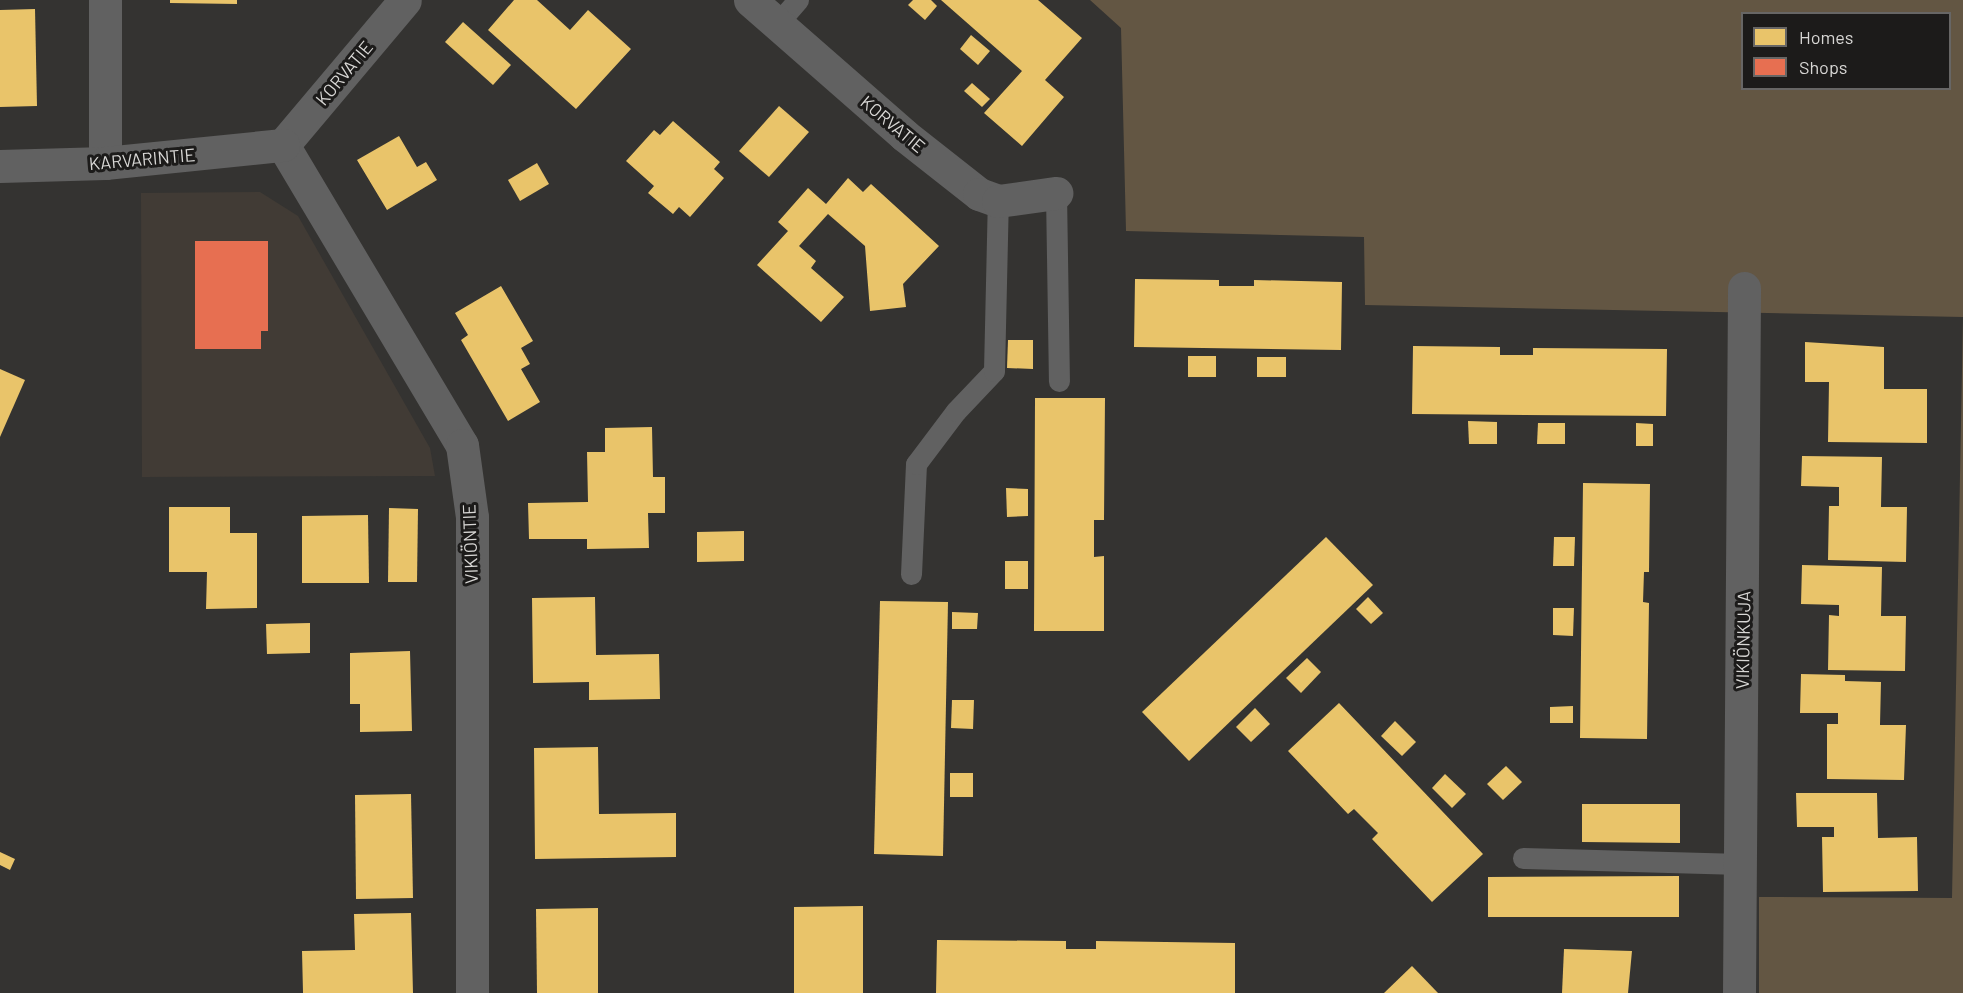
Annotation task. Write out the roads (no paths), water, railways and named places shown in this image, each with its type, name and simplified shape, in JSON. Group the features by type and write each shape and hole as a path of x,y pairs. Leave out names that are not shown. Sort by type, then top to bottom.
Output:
{"street":[{"path":"105,0 105,163"},
{"name":"KORVATIE","path":"283,145 405,0"},
{"name":"KORVATIE","path":"750,0 788,12 904,135 979,194 998,201"},
{"name":"KARVARINTIE","path":"0,166 105,163 283,145"},
{"name":"VIKIÖNTIE","path":"283,145 462,445 472,517 472,993"},
{"path":"998,201 1056,193"},
{"name":"VIKIÖNKUJA","path":"1739,993 1744,288"}],"lane":[{"path":"1056,193 1059,381"},
{"path":"911,574 916,464 956,411 994,370 998,201"},
{"path":"1523,858 1741,864"}]}
